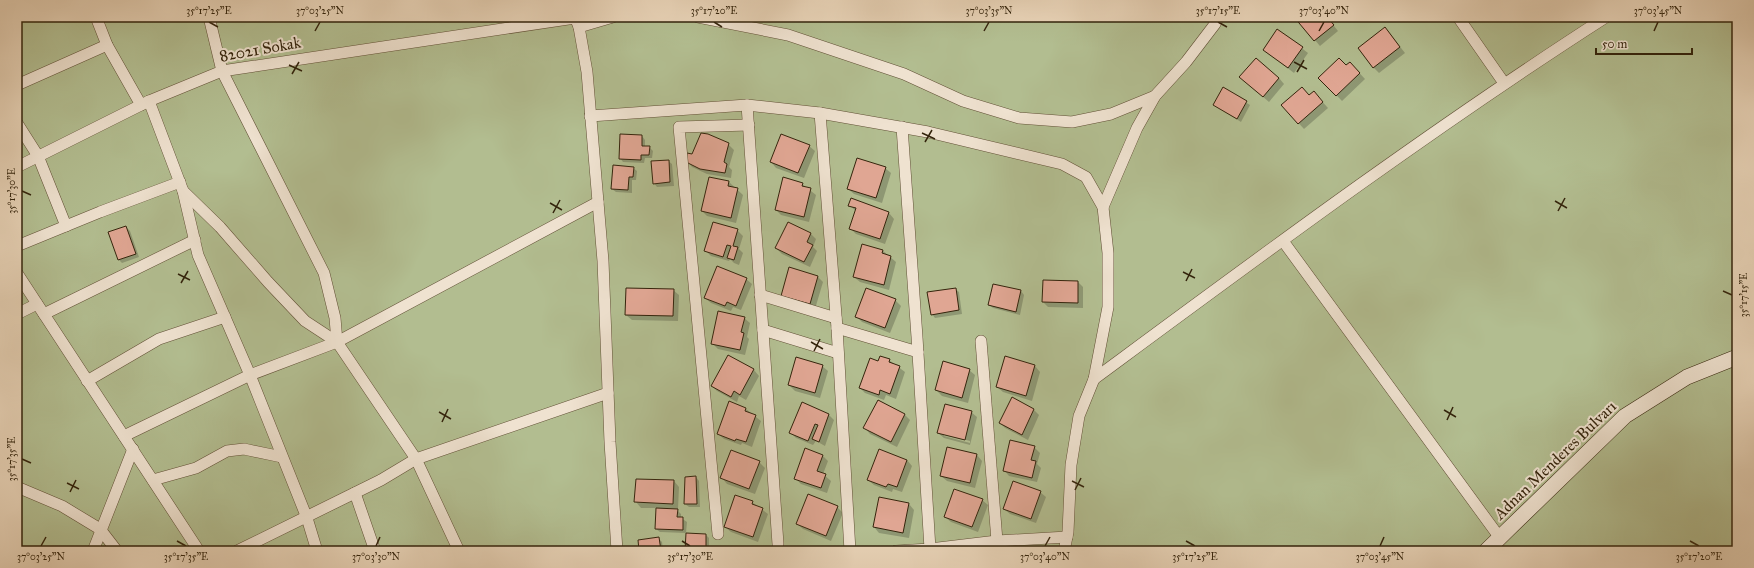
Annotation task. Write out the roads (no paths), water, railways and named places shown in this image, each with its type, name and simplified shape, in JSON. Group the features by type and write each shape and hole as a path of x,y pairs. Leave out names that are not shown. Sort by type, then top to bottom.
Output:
{"main road":[{"name":"Adnan Menderes Bulvarı","path":"1486,551 1625,416 1687,377 1737,357"}],"street":[{"path":"96,17 107,45 145,103 181,187 198,254 250,375 306,518 317,551"},
{"path":"209,17 222,70 324,273 335,318 337,342"},
{"name":"82021 Sokak","path":"17,167 145,103 222,70 613,17"},
{"path":"698,17 788,35 904,74 963,101 1019,118 1072,122 1111,114 1155,96"},
{"path":"1102,207 1137,128 1155,96 1186,62 1215,24 1218,17"},
{"path":"1458,17 1504,83"},
{"path":"1094,379 1283,241 1504,83 1606,17"},
{"path":"576,21 587,72 603,261 608,393 617,551"},
{"path":"17,85 107,45"},
{"path":"590,116 747,105 820,112 902,127 1062,164 1086,177 1102,207 1108,254 1108,308 1094,379 1079,416 1071,465 1067,537 1064,551"},
{"path":"747,105 778,544"},
{"path":"820,112 836,323 850,551"},
{"path":"17,123 38,156 66,226"},
{"path":"718,534 679,128 749,125"},
{"path":"902,127 930,549"},
{"path":"181,187 220,227 268,282 305,321 337,342 416,459 459,551"},
{"path":"17,246 66,226 181,187"},
{"path":"124,436 250,375 337,342 598,202"},
{"path":"44,314 195,240"},
{"path":"1283,241 1500,538"},
{"path":"17,273 199,551"},
{"path":"760,296 918,352"},
{"path":"17,314 37,304"},
{"path":"88,381 159,339 225,317"},
{"path":"763,330 838,353"},
{"path":"981,341 997,541"},
{"path":"237,551 381,480 416,459 608,393"},
{"path":"153,480 196,468 227,451 244,449 282,457"},
{"path":"92,551 133,450"},
{"path":"17,488 62,506 100,529 117,551"},
{"path":"355,493 375,551"},
{"path":"896,551 930,549 997,541 1067,537"}]}
